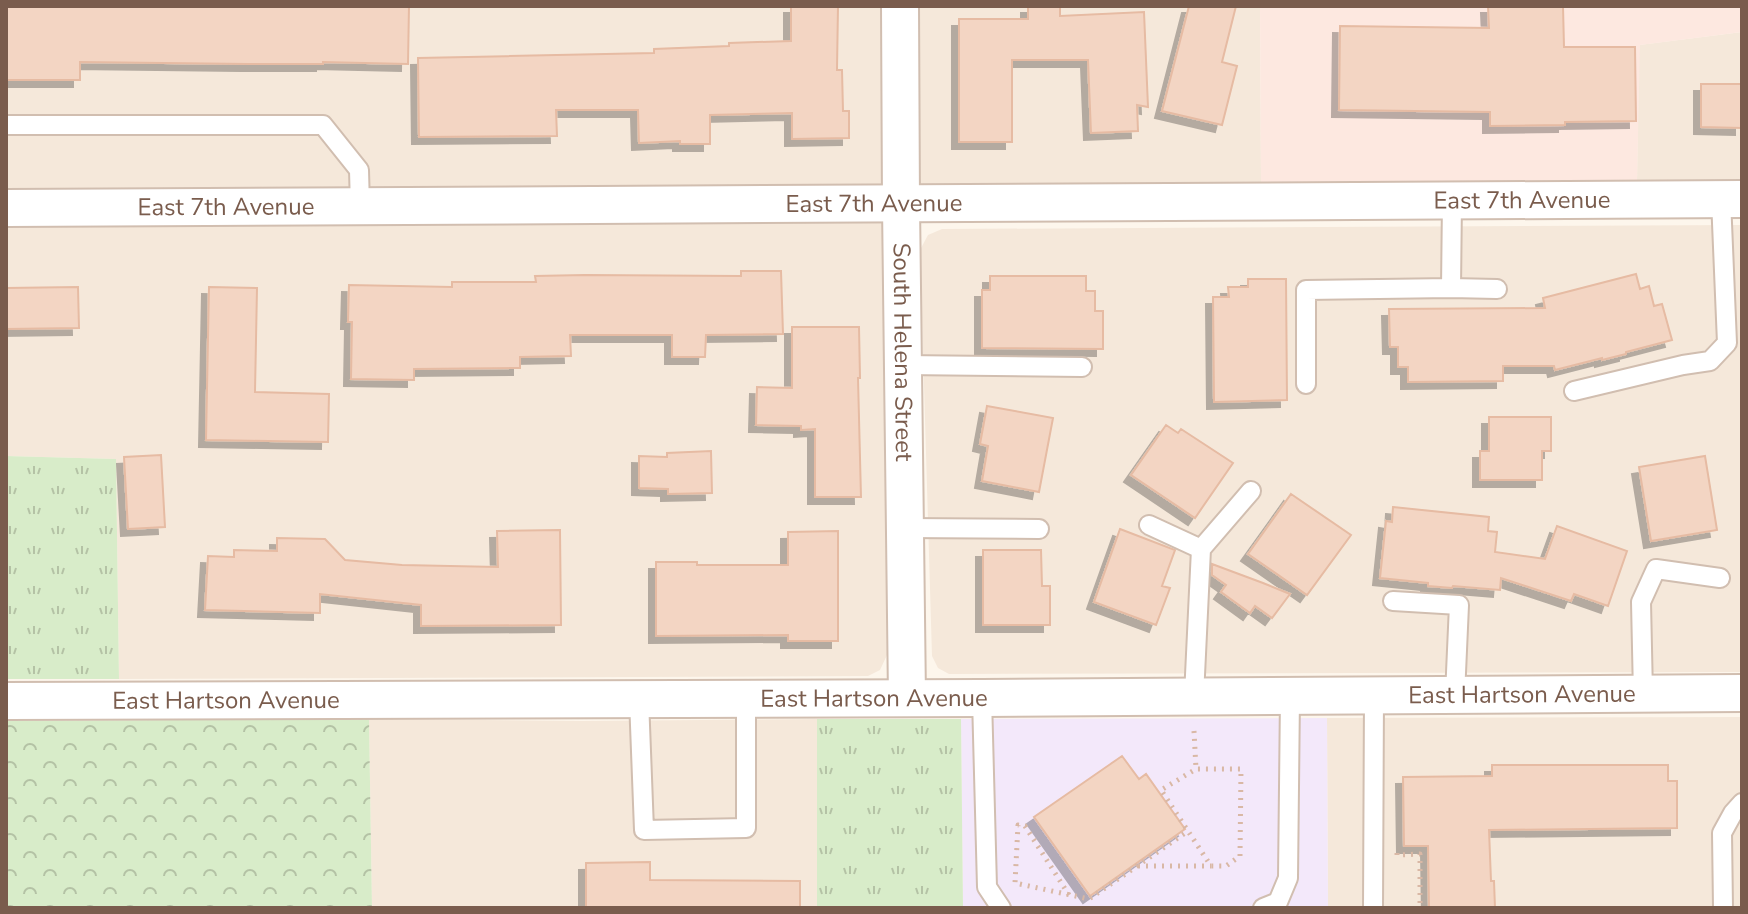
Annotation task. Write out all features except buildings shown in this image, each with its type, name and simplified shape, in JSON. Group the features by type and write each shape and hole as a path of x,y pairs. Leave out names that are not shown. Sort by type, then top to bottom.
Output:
{"street":[{"name":"South Helena Street","path":"900,6 907,698"},
{"name":"East 7th Avenue","path":"6,208 1732,199"},
{"name":"East Hartson Avenue","path":"6,701 982,698 1194,713 1290,696 1742,693"}],"lane":[{"path":"6,125 323,125 359,170 360,207"},
{"path":"1574,391 1710,361 1727,343 1732,199"},
{"path":"1451,288 1452,201"},
{"path":"1306,384 1306,290 1497,289"},
{"path":"903,365 1082,367"},
{"path":"1194,713 1201,549 1251,491"},
{"path":"1149,525 1201,549"},
{"path":"905,528 1039,529"},
{"path":"1643,694 1641,602 1656,569 1720,578"},
{"path":"1393,601 1459,605 1455,695"},
{"path":"1373,908 1374,695"},
{"path":"1263,908 1278,902 1288,878 1290,696"},
{"path":"982,698 987,887 1001,908"},
{"path":"639,699 644,830 746,828 746,699"},
{"path":"1723,908 1722,833 1742,803"}],"path":[{"path":"1194,713 1196,769"},
{"path":"1137,866 1211,866 1226,866 1240,856 1241,769 1196,769 1161,790 1211,866"},
{"path":"1069,895 1025,826 1018,825 1015,883 1069,895 1089,899 1188,831"},
{"path":"1397,839 1397,855 1420,854 1420,908"}],"shaded area":[{"path":"6,6 1260,6 1261,183 882,185 887,655 880,670 868,676 119,679 116,459 6,456"},
{"path":"1260,6 1742,6 1742,32 1640,45 1637,181 1261,183"},
{"path":"1742,32 1742,180 1637,181 1639,45"},
{"path":"1742,225 1742,672 949,674 938,668 932,656 920,250 928,235 942,229"},
{"path":"1742,717 1742,908 1328,908 1327,718"},
{"path":"1327,718 1328,908 963,908 961,719"},
{"path":"369,719 817,719 817,908 372,908"}],"green space":[{"path":"6,456 116,459 119,679 6,679"},
{"path":"369,719 372,908 6,908 6,721"},
{"path":"817,719 961,719 963,908 817,908"}]}
